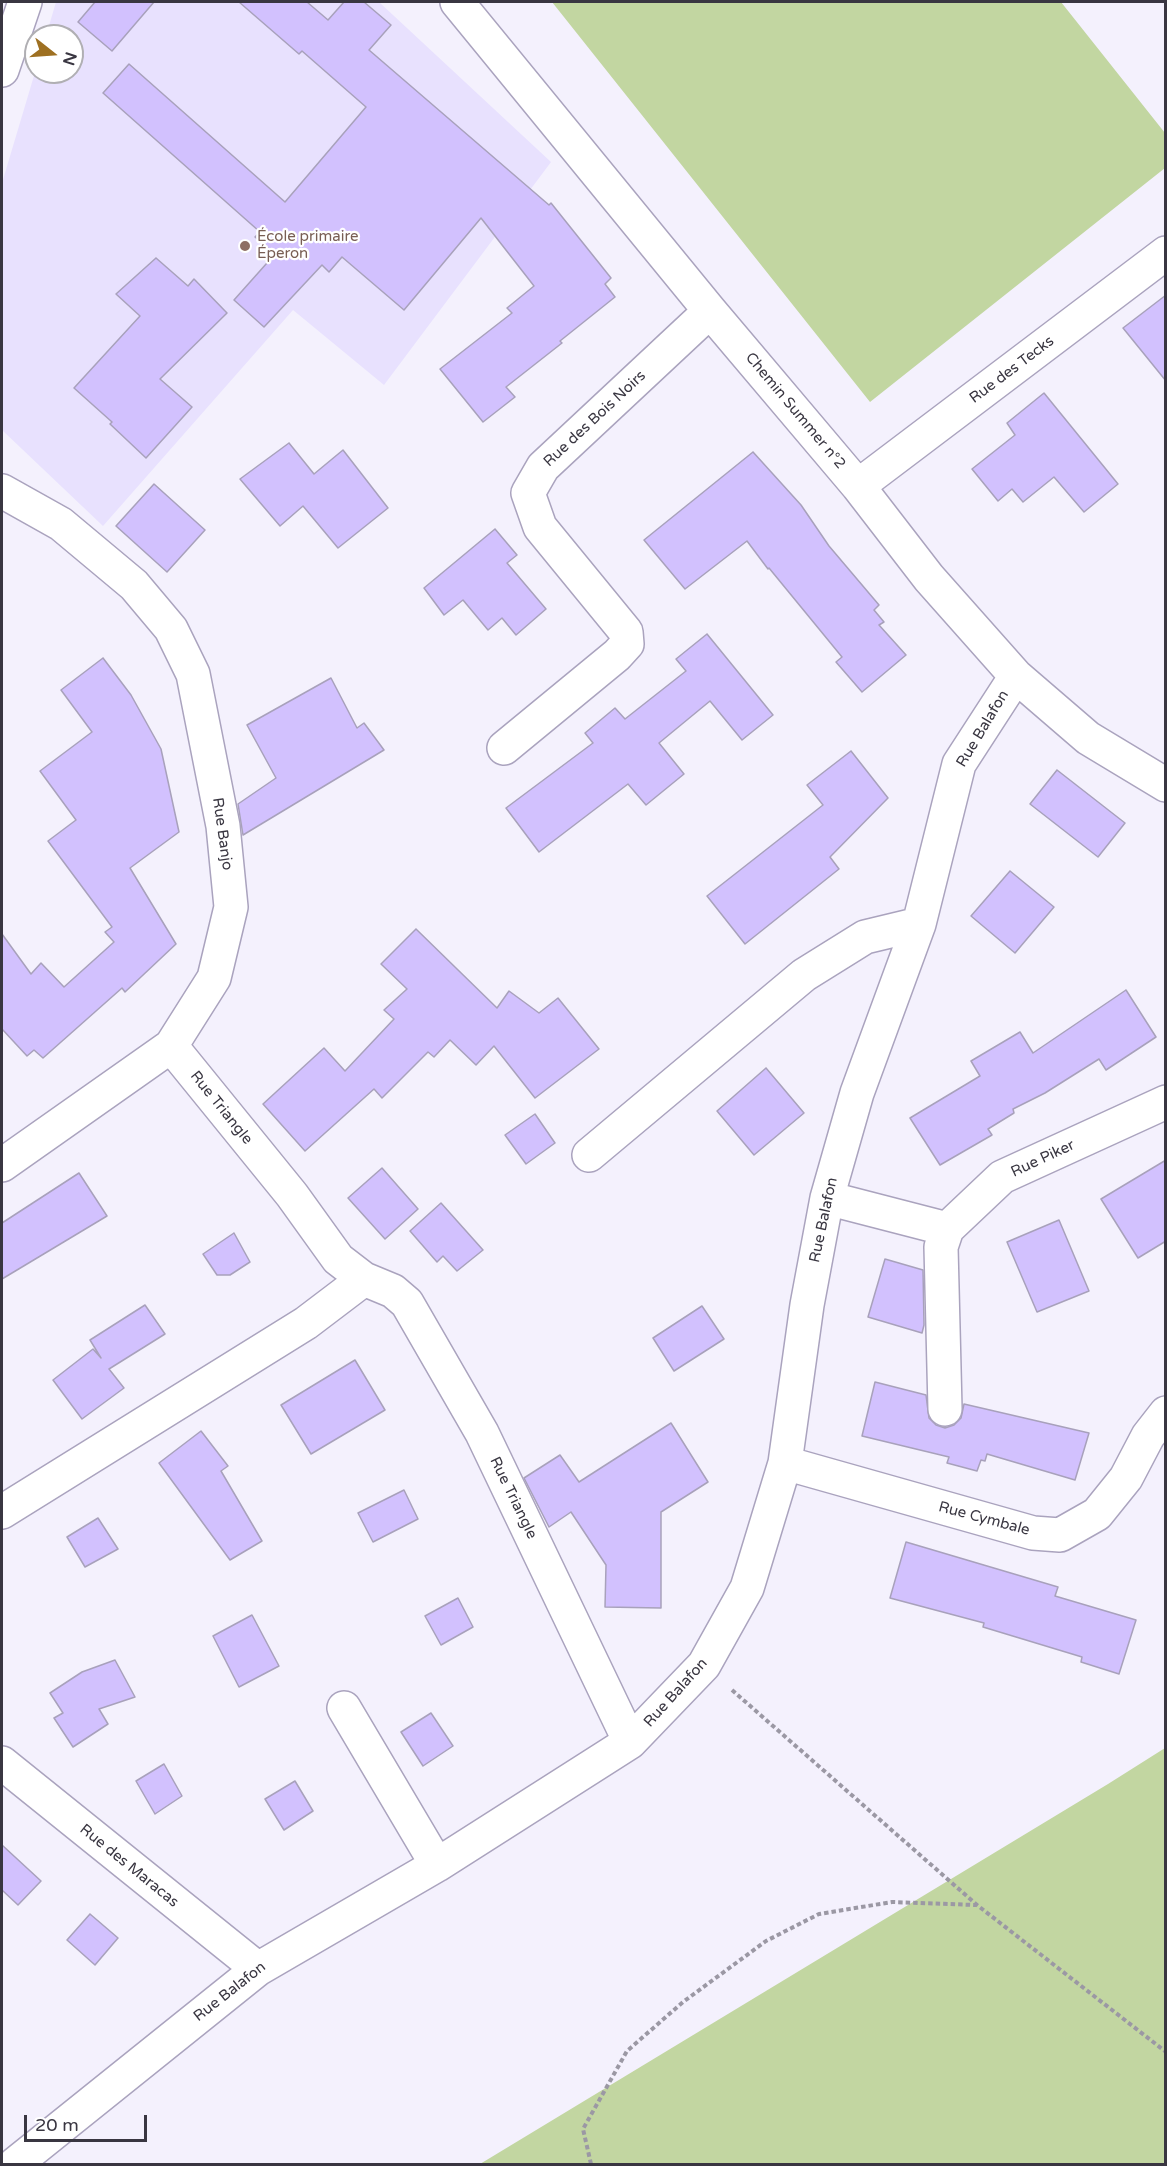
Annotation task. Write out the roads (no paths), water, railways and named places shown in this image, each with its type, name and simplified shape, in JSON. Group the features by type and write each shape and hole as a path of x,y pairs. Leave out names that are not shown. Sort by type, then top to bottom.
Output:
{"street":[{"path":"2,70 25,2"},
{"name":"Chemin Summer n°2","path":"457,2 710,311 858,486 929,578 1016,676 1088,738 1166,784"},
{"name":"Rue des Tecks","path":"858,486 1166,253"},
{"name":"Rue des Bois Noirs","path":"504,748 617,655 627,644 626,632 540,527 528,493 543,467 710,311"},
{"name":"Rue Banjo","path":"2,490 61,524 134,585 171,629 193,674 223,826 231,907 214,978 171,1046 2,1165"},
{"name":"Rue Balafon","path":"13,2164 258,1969 437,1865 630,1742 704,1665 747,1588 785,1463 807,1305 827,1198 857,1094 919,924 959,764 1016,676"},
{"path":"589,1155 804,975 865,937 919,924"},
{"name":"Rue Triangle","path":"171,1046 292,1196 338,1259 364,1279 393,1291 408,1303 482,1432 630,1742"},
{"name":"Rue Piker","path":"947,1229 1002,1177 1166,1102"},
{"path":"827,1198 947,1229 941,1247 945,1409"},
{"path":"2,1512 306,1323 364,1279"},
{"name":"Rue Cymbale","path":"785,1463 1033,1533 1060,1535 1097,1514 1126,1478 1148,1437 1166,1413"},
{"path":"344,1708 437,1865"},
{"name":"Rue des Maracas","path":"2,1763 258,1969"},
{"path":"2,2149 13,2164"}],"place":[{"name":"École primaire Éperon","path":"245,246"}]}
